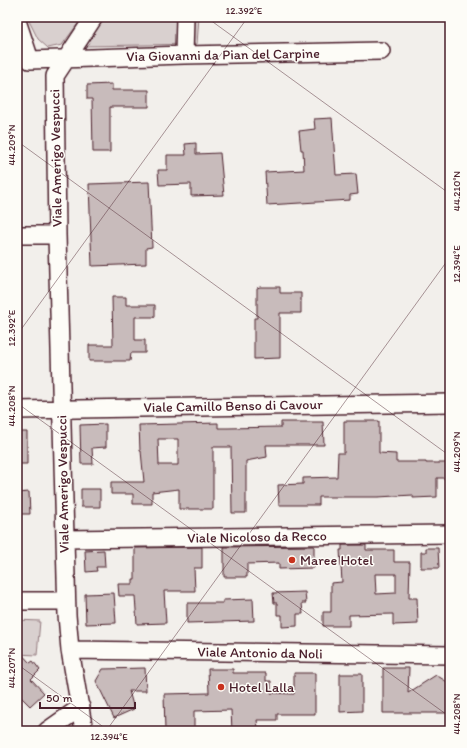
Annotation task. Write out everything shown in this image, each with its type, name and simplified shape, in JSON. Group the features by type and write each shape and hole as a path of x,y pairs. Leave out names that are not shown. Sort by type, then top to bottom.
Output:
{"street":[{"name":"Viale Amerigo Vespucci","path":"84,731 70,650 66,601 57,235 55,76 94,17"},
{"path":"184,55 185,17"},
{"path":"17,21 24,60"},
{"name":"Via Giovanni da Pian del Carpine","path":"24,60 381,51"},
{"name":"Viale Amerigo Vespucci","path":"17,235 57,235"},
{"name":"Viale Camillo Benso di Cavour","path":"17,410 450,402"},
{"name":"Viale Nicoloso da Recco","path":"65,539 450,534"},
{"path":"17,601 66,601"},
{"name":"Viale Antonio da Noli","path":"70,650 450,655"},
{"path":"48,731 81,707"}],"shaded area":[{"path":"27,17 83,17 62,45 48,48 38,39"},
{"path":"105,17 199,17 197,44 84,46"},
{"path":"17,620 40,621 37,655 17,654"}],"building":[{"path":"112,84 112,90 149,90 149,107 110,107 110,152 93,152 92,99 87,99 87,85"},
{"path":"332,118 336,175 356,174 358,194 350,195 350,200 267,205 265,172 304,170 303,150 301,150 299,131 315,129 314,119"},
{"path":"196,143 196,154 220,153 224,195 191,196 191,184 159,185 158,170 167,170 167,155 186,155 185,144"},
{"path":"149,182 152,247 146,248 146,264 92,266 89,184"},
{"path":"280,287 280,293 301,293 301,313 280,313 280,358 254,359 254,318 257,318 257,288"},
{"path":"112,297 126,297 126,305 155,305 155,317 135,317 135,340 145,340 145,353 131,353 130,361 89,361 89,345 113,345"},
{"path":"344,421 379,421 379,453 396,454 396,462 450,463 450,478 437,478 437,497 413,498 413,495 378,497 319,497 319,505 279,505 278,485 303,484 303,478 337,477 338,453 344,453"},
{"path":"281,422 323,422 324,445 266,445 267,457 246,461 246,513 232,513 231,447 213,447 213,509 179,509 179,489 152,492 152,504 133,504 133,494 111,494 111,482 144,482 140,451 139,425 218,423 218,428 281,427","holes":["158,439 178,439 178,465 159,465"]},
{"path":"106,424 106,447 92,448 93,464 81,464 80,425"},
{"path":"17,432 27,432 27,464 17,464"},
{"path":"81,489 100,489 100,507 81,507"},
{"path":"29,492 30,514 17,514 17,493"},
{"path":"342,545 366,545 366,550 394,550 394,562 410,562 409,598 417,598 418,624 393,625 393,614 349,615 349,626 323,626 323,612 331,612 331,583 342,582 340,550 342,550","holes":["375,574 396,574 396,593 376,594"]},
{"path":"314,546 314,568 279,569 279,563 247,564 247,577 224,577 224,547"},
{"path":"202,547 202,568 194,568 195,591 164,591 166,623 137,624 135,596 119,596 118,584 133,584 133,579 135,579 135,548"},
{"path":"426,548 438,548 439,568 421,568 421,552 426,552"},
{"path":"104,550 105,567 96,567 97,571 86,572 85,551"},
{"path":"305,592 306,603 302,603 303,614 297,614 297,626 282,627 282,615 277,615 277,603 274,603 273,593"},
{"path":"114,593 116,623 86,624 85,594"},
{"path":"253,599 254,621 187,623 187,603 223,603 223,600"},
{"path":"17,649 30,663 33,661 40,670 31,679 44,693 30,706 17,693"},
{"path":"145,668 146,691 129,691 134,709 114,718 96,681 103,669"},
{"path":"383,668 409,668 408,693 436,675 449,683 450,713 383,713"},
{"path":"208,669 233,669 233,673 266,673 266,681 271,681 271,693 294,694 294,673 315,673 315,714 277,714 277,720 257,720 258,728 245,728 245,731 232,731 231,710 194,711 194,731 165,731 164,694 209,693"},
{"path":"340,674 362,674 362,711 340,712"}],"place":[{"name":"Maree Hotel","path":"292,560"},
{"name":"Hotel Lalla","path":"221,687"}]}
